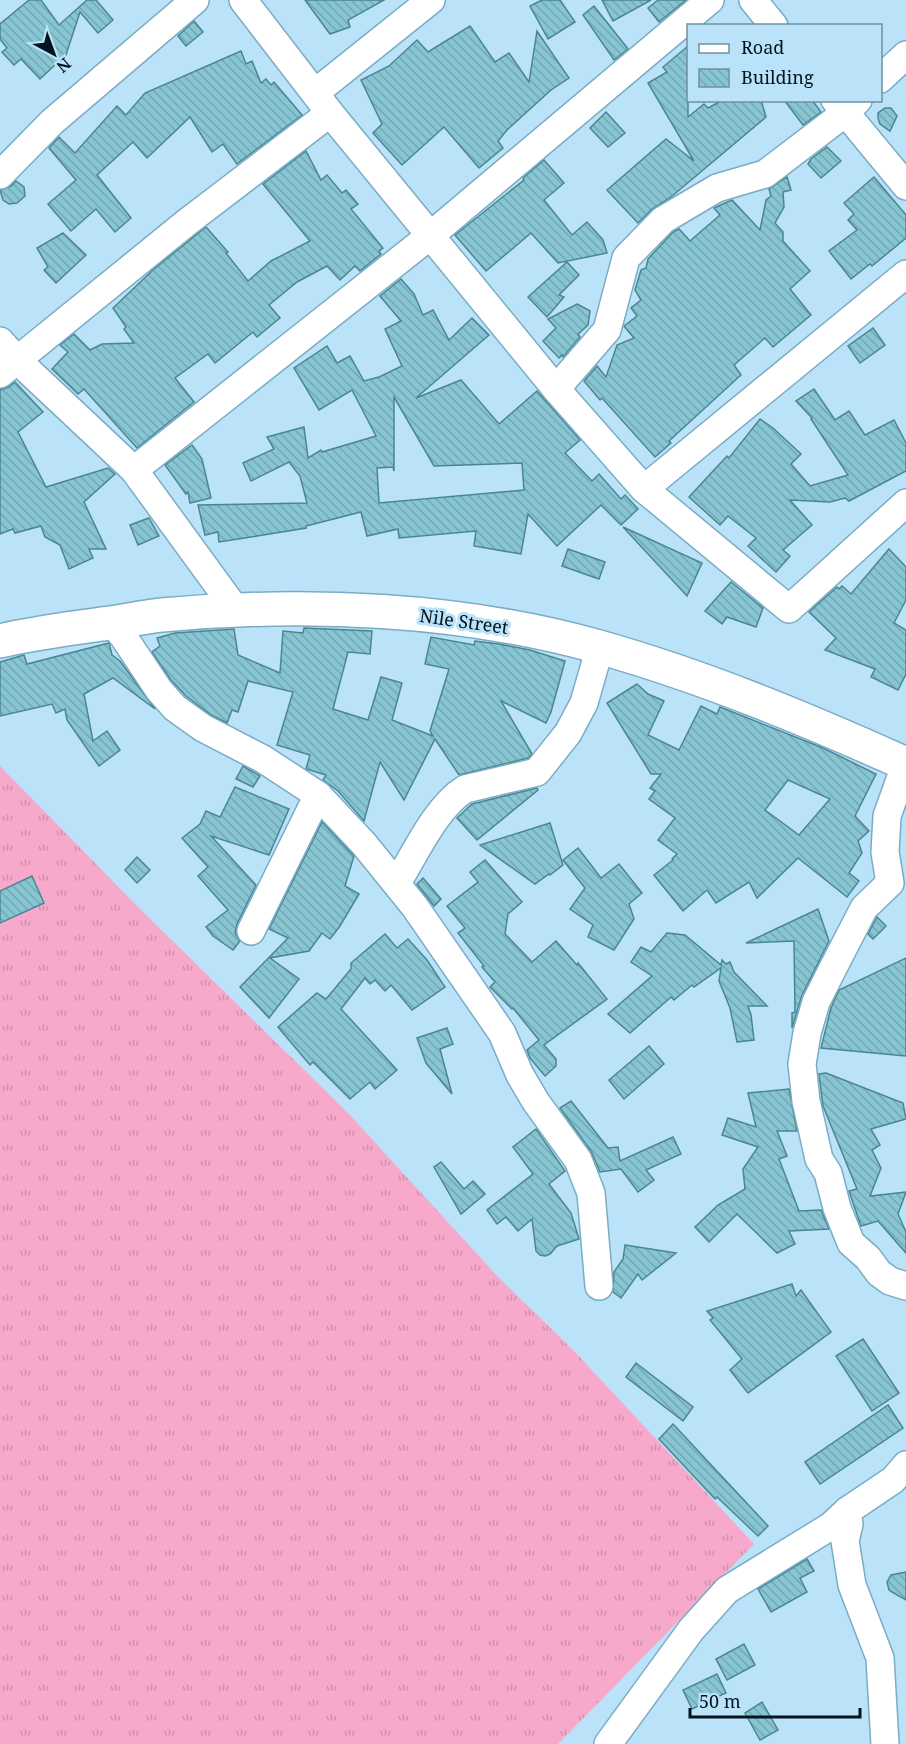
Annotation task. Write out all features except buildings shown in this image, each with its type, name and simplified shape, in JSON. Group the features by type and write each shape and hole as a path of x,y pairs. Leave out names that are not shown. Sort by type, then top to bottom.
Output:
{"main road":[{"name":"Nile Street","path":"0,641 26,635 160,616 236,610 353,610 419,615 543,633 600,647 706,682 812,722 906,764"}],"street":[{"path":"0,175 52,122 195,0"},
{"path":"243,0 323,103 556,388 644,489 789,609 906,503"},
{"path":"236,610 134,470 6,358 186,223 323,103 431,0"},
{"path":"134,470 431,235 710,0"},
{"path":"753,0 772,24"},
{"path":"882,77 906,55"},
{"path":"556,388 607,330 626,258 663,220 717,188 765,174 846,105 906,186"},
{"path":"644,489 906,273"},
{"path":"112,623 159,690 175,708 203,728 263,759 318,795 397,883 502,1033 530,1093 578,1160 591,1193 599,1286"},
{"path":"397,883 432,826 457,794 465,789 537,772 568,733 585,703 600,647"},
{"path":"906,764 887,816 885,852 890,883 864,908 816,1002 807,1033 802,1064 806,1101 819,1159 828,1173 837,1208 851,1243 868,1258 879,1273 890,1281 906,1286"},
{"path":"251,931 318,795"},
{"path":"608,1744 691,1630 727,1590 831,1526 847,1511 893,1480 906,1465"},
{"path":"847,1511 849,1524 845,1541 852,1586 880,1658 885,1744"}],"green space":[{"path":"0,766 140,909 348,1113 498,1277 573,1350 754,1544 558,1744 0,1744"}]}
